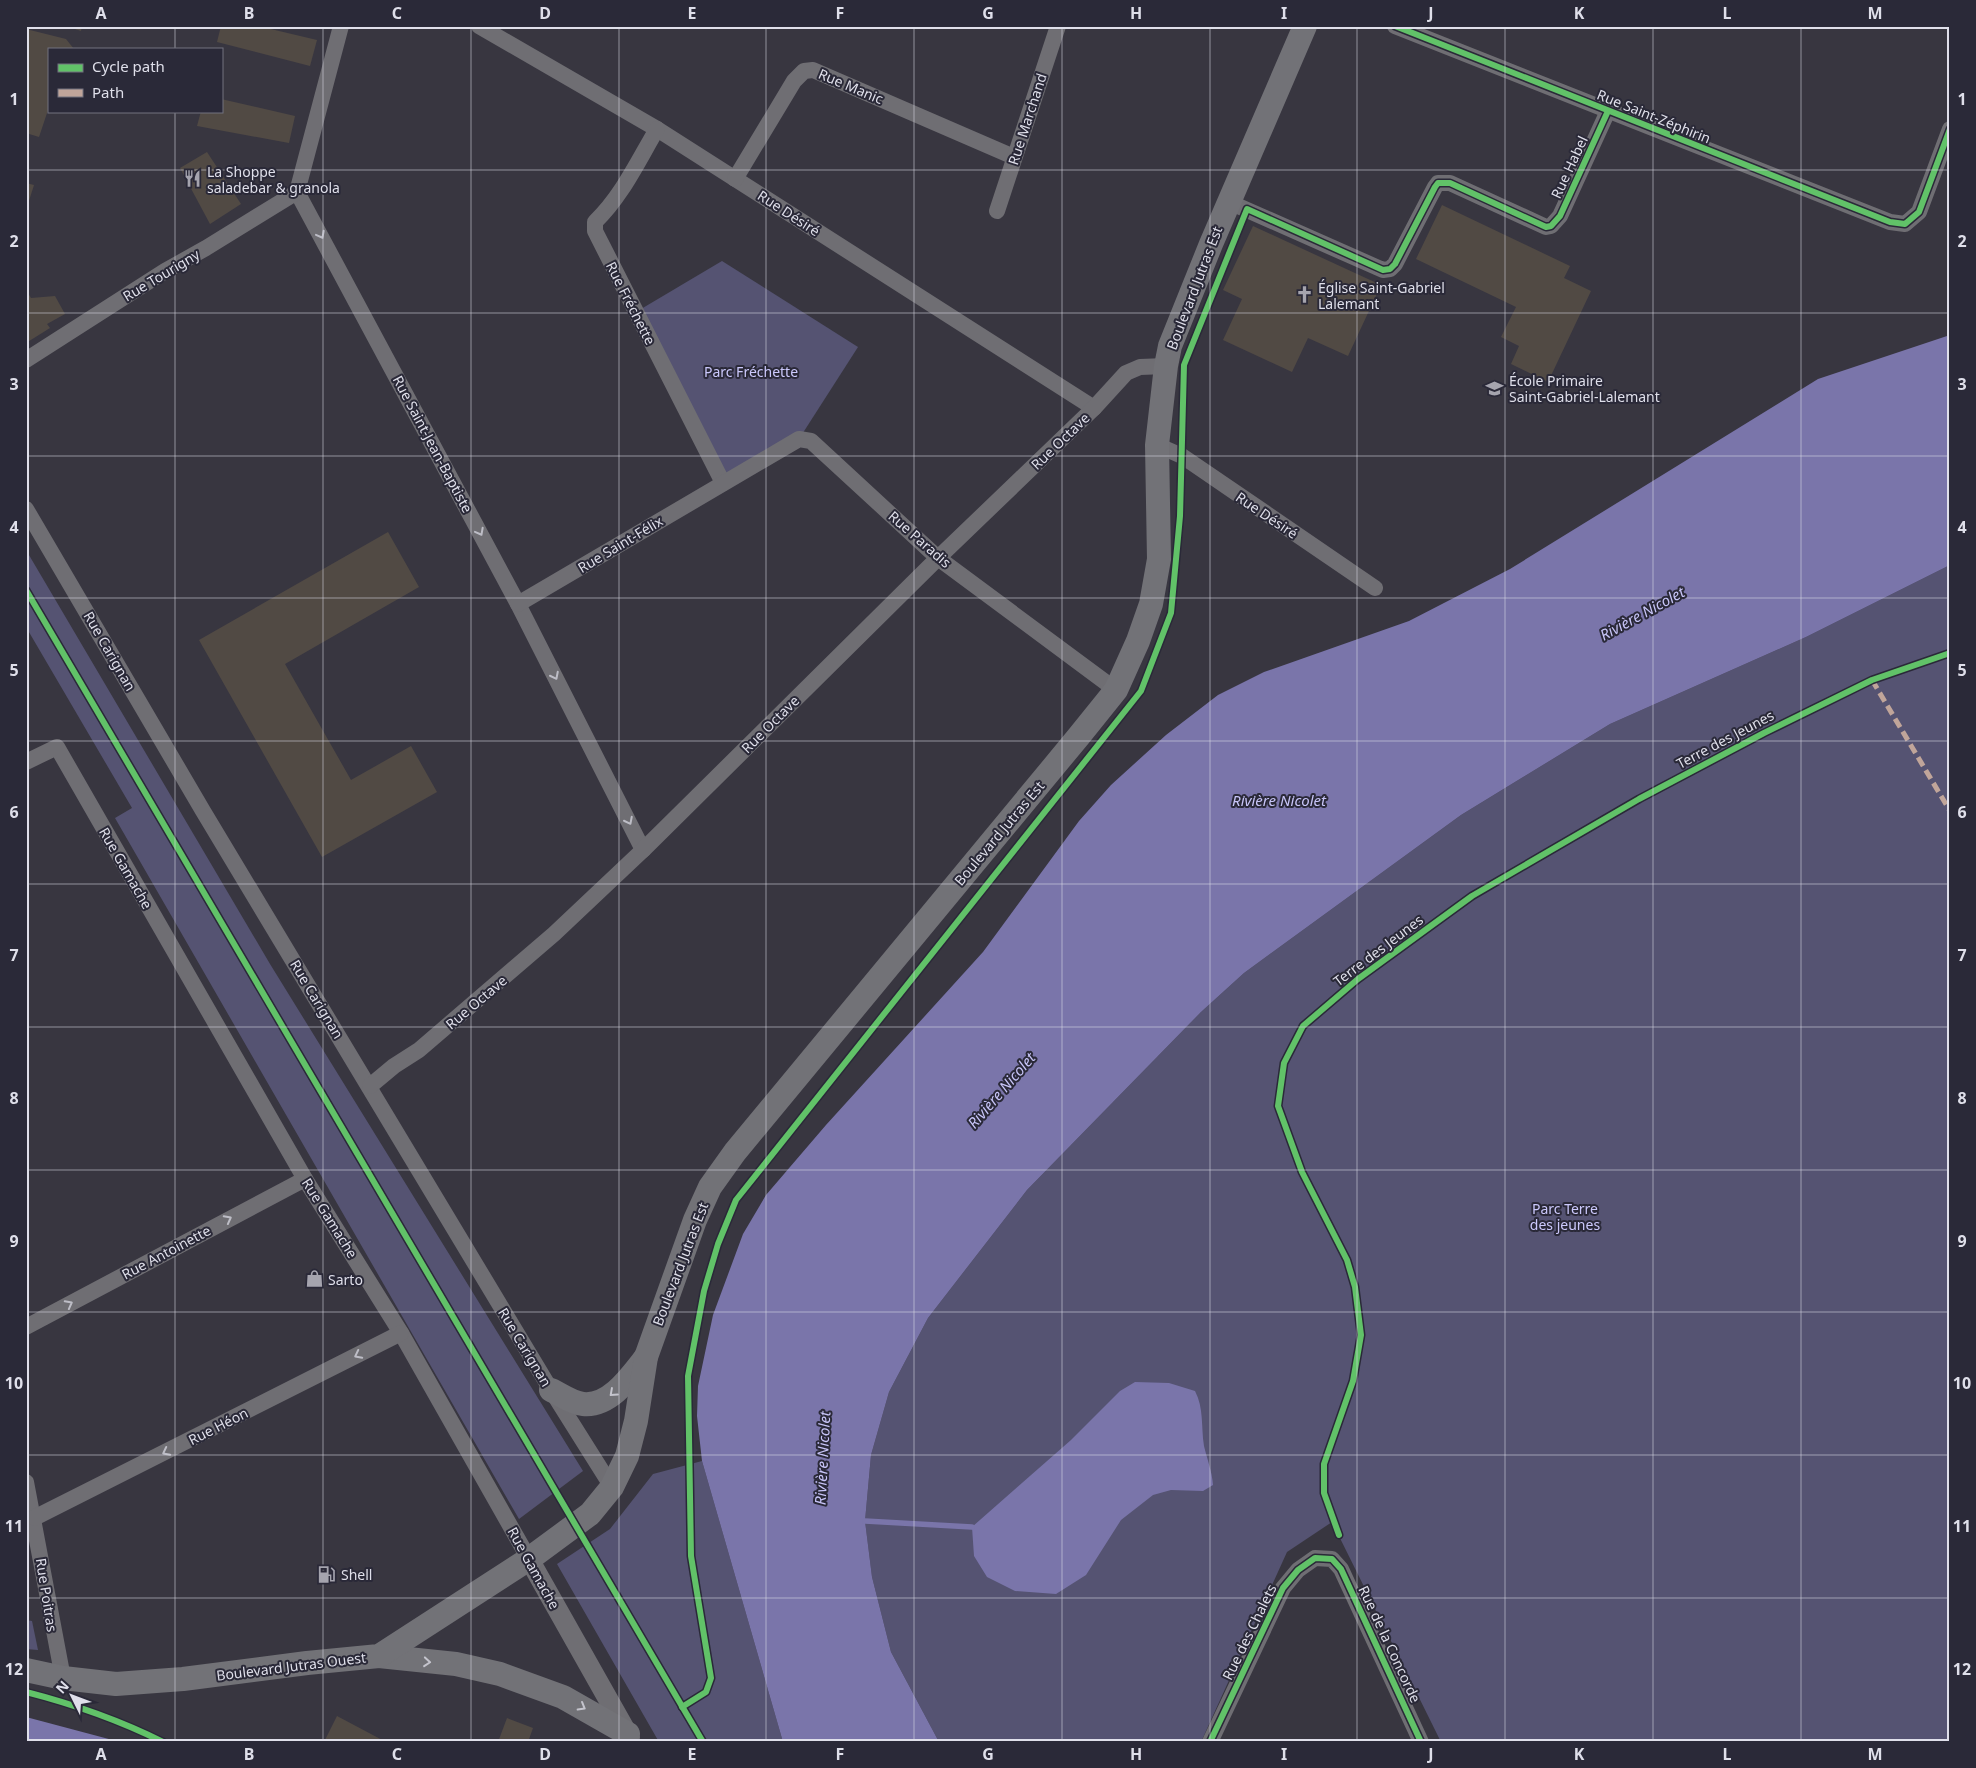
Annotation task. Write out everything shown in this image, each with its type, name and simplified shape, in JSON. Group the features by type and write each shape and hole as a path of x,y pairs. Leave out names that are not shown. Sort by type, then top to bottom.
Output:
{"main road":[{"name":"Boulevard Jutras Est","path":"529,1559 590,1514 612,1487 627,1456 636,1421 646,1357 694,1220 710,1187 735,1152 1116,690 1138,642 1151,604 1159,559 1157,445 1170,346 1229,202 1305,26"},
{"path":"551,1390 582,1404 607,1399 629,1378 646,1357"},
{"name":"Boulevard Jutras Ouest","path":"26,1670 63,1678 116,1684 184,1679 379,1656 529,1559"},
{"path":"379,1656 456,1664 500,1674 563,1697 630,1738"}],"street":[{"path":"298,192 341,26"},
{"name":"Rue Désiré","path":"479,26 657,129 1094,408"},
{"name":"Rue Marchand","path":"997,211 1058,26"},
{"name":"Rue Saint-Zéphirin","path":"1395,26 1890,222 1905,224 1919,212 1950,129"},
{"name":"Rue Manic","path":"736,179 794,81 804,71 814,70 1014,157"},
{"name":"Rue Habel","path":"1229,202 1383,270 1390,269 1395,264 1438,184 1450,184 1546,227 1556,221 1608,111"},
{"name":"Rue Fréchette","path":"657,129 608,210 594,222 595,231 723,483"},
{"name":"Rue Tourigny","path":"26,360 165,271 298,192"},
{"name":"Rue Saint-Jean-Baptiste","path":"298,192 518,604 643,850"},
{"name":"Rue Octave","path":"370,1086 394,1066 418,1050 497,985 554,934 643,850 938,558 1094,408 1126,373 1140,367 1166,366"},
{"name":"Rue Paradis","path":"723,483 799,439 811,441 938,558 1116,690"},
{"name":"Rue Désiré","path":"1157,445 1182,456 1375,588"},
{"name":"Rue Saint-Félix","path":"518,604 723,483"},
{"name":"Rue Carignan","path":"26,509 203,811 551,1390 612,1487"},
{"name":"Rue Gamache","path":"26,762 57,747 305,1179 402,1333 630,1738"},
{"name":"Rue Antoinette","path":"26,1327 305,1179"},
{"name":"Rue Héon","path":"34,1518 402,1333"},
{"name":"Rue Poitras","path":"26,1482 63,1678"},
{"name":"Rue des Chalets","path":"1210,1742 1283,1588 1298,1570 1315,1558 1332,1559"},
{"name":"Rue de la Concorde","path":"1332,1559 1341,1569 1421,1742"}],"green space":[{"name":"Parc Fréchette","path":"722,261 858,347 799,439 723,483 636,312"},
{"path":"26,550 270,964 583,1471 519,1519 115,818 132,808 26,627"},
{"name":"Parc Terre des jeunes","path":"1950,565 1950,1742 1441,1742 1332,1522 1287,1552 1201,1742 939,1742 891,1652 872,1577 865,1521 871,1455 889,1392 928,1318 1027,1190 1201,1012 1244,973 1461,815 1610,724 1806,637"},
{"path":"702,1461 783,1742 659,1742 557,1564 610,1529 653,1474"},
{"path":"26,1620 32,1621 38,1650 26,1649"}],"water":[{"name":"Rivière Nicolet","path":"1950,335 1950,565 1806,637 1610,724 1461,815 1244,973 1201,1012 1027,1190 928,1318 889,1392 871,1455 865,1521 872,1577 891,1652 939,1742 783,1742 702,1461 697,1416 698,1386 713,1315 743,1234 766,1195 826,1125 983,952 1079,821 1111,785 1166,735 1218,695 1264,672 1409,621 1510,569 1818,379"},
{"path":"1135,1382 1169,1383 1195,1391 1200,1404 1204,1446 1213,1485 1203,1491 1171,1490 1153,1495 1121,1520 1086,1575 1056,1594 1015,1591 987,1577 974,1556 972,1527 1071,1440 1120,1391"},
{"path":"26,1717 120,1742 26,1742"}],"building":[{"path":"66,26 82,26 81,31"},
{"path":"221,26 258,26 317,40 310,66 217,42"},
{"path":"26,29 66,39 73,48 48,48 48,110 39,137 26,133"},
{"path":"222,99 295,116 289,143 197,126 201,112 222,112"},
{"path":"207,152 241,204 210,224 180,168"},
{"path":"26,183 34,185 27,207 26,207"},
{"path":"1442,205 1570,266 1564,278 1591,291 1548,382 1511,364 1519,346 1501,337 1516,307 1416,259"},
{"name":"Église Saint-Gabriel Lalemant","path":"1253,226 1381,285 1348,356 1308,338 1292,372 1223,340 1242,299 1223,290"},
{"path":"26,290 31,298 55,296 65,314 47,324 50,328 26,343"},
{"path":"388,532 419,587 285,664 351,780 411,746 437,792 322,857 199,640"},
{"path":"337,1716 386,1742 324,1742"},
{"path":"507,1718 533,1728 528,1742 498,1742"}],"waterway":[{"path":"865,1521 972,1527"}],"marked path":[{"path":"1872,680 1950,811"}],"cycle path":[{"path":"1395,26 1890,222 1905,224 1919,212 1950,129"},
{"path":"682,1707 706,1692 711,1678 691,1556 688,1376 704,1291 718,1244 736,1200 1141,691 1171,613 1180,516 1184,365 1247,209 1383,270 1390,269 1395,264 1438,183 1450,183 1546,227 1551,226 1560,216 1608,111"},
{"path":"26,590 703,1742"},
{"name":"Terre des Jeunes","path":"1339,1535 1324,1493 1324,1464 1353,1381 1361,1335 1355,1287 1347,1260 1302,1172 1278,1106 1284,1063 1303,1026 1358,979 1472,896 1639,799 1764,733 1872,680 1950,653"},
{"path":"1210,1742 1283,1588 1298,1570 1315,1558 1332,1559 1341,1569 1421,1742"},
{"path":"26,1692 96,1713 163,1742"}],"place":[{"name":"La Shoppe saladebar & granola","path":"193,179"},
{"name":"Église Saint-Gabriel Lalemant","path":"1304,295"},
{"name":"École Primaire Saint-Gabriel-Lalemant","path":"1495,388"},
{"name":"Sarto","path":"314,1279"},
{"name":"Shell","path":"327,1574"}]}
